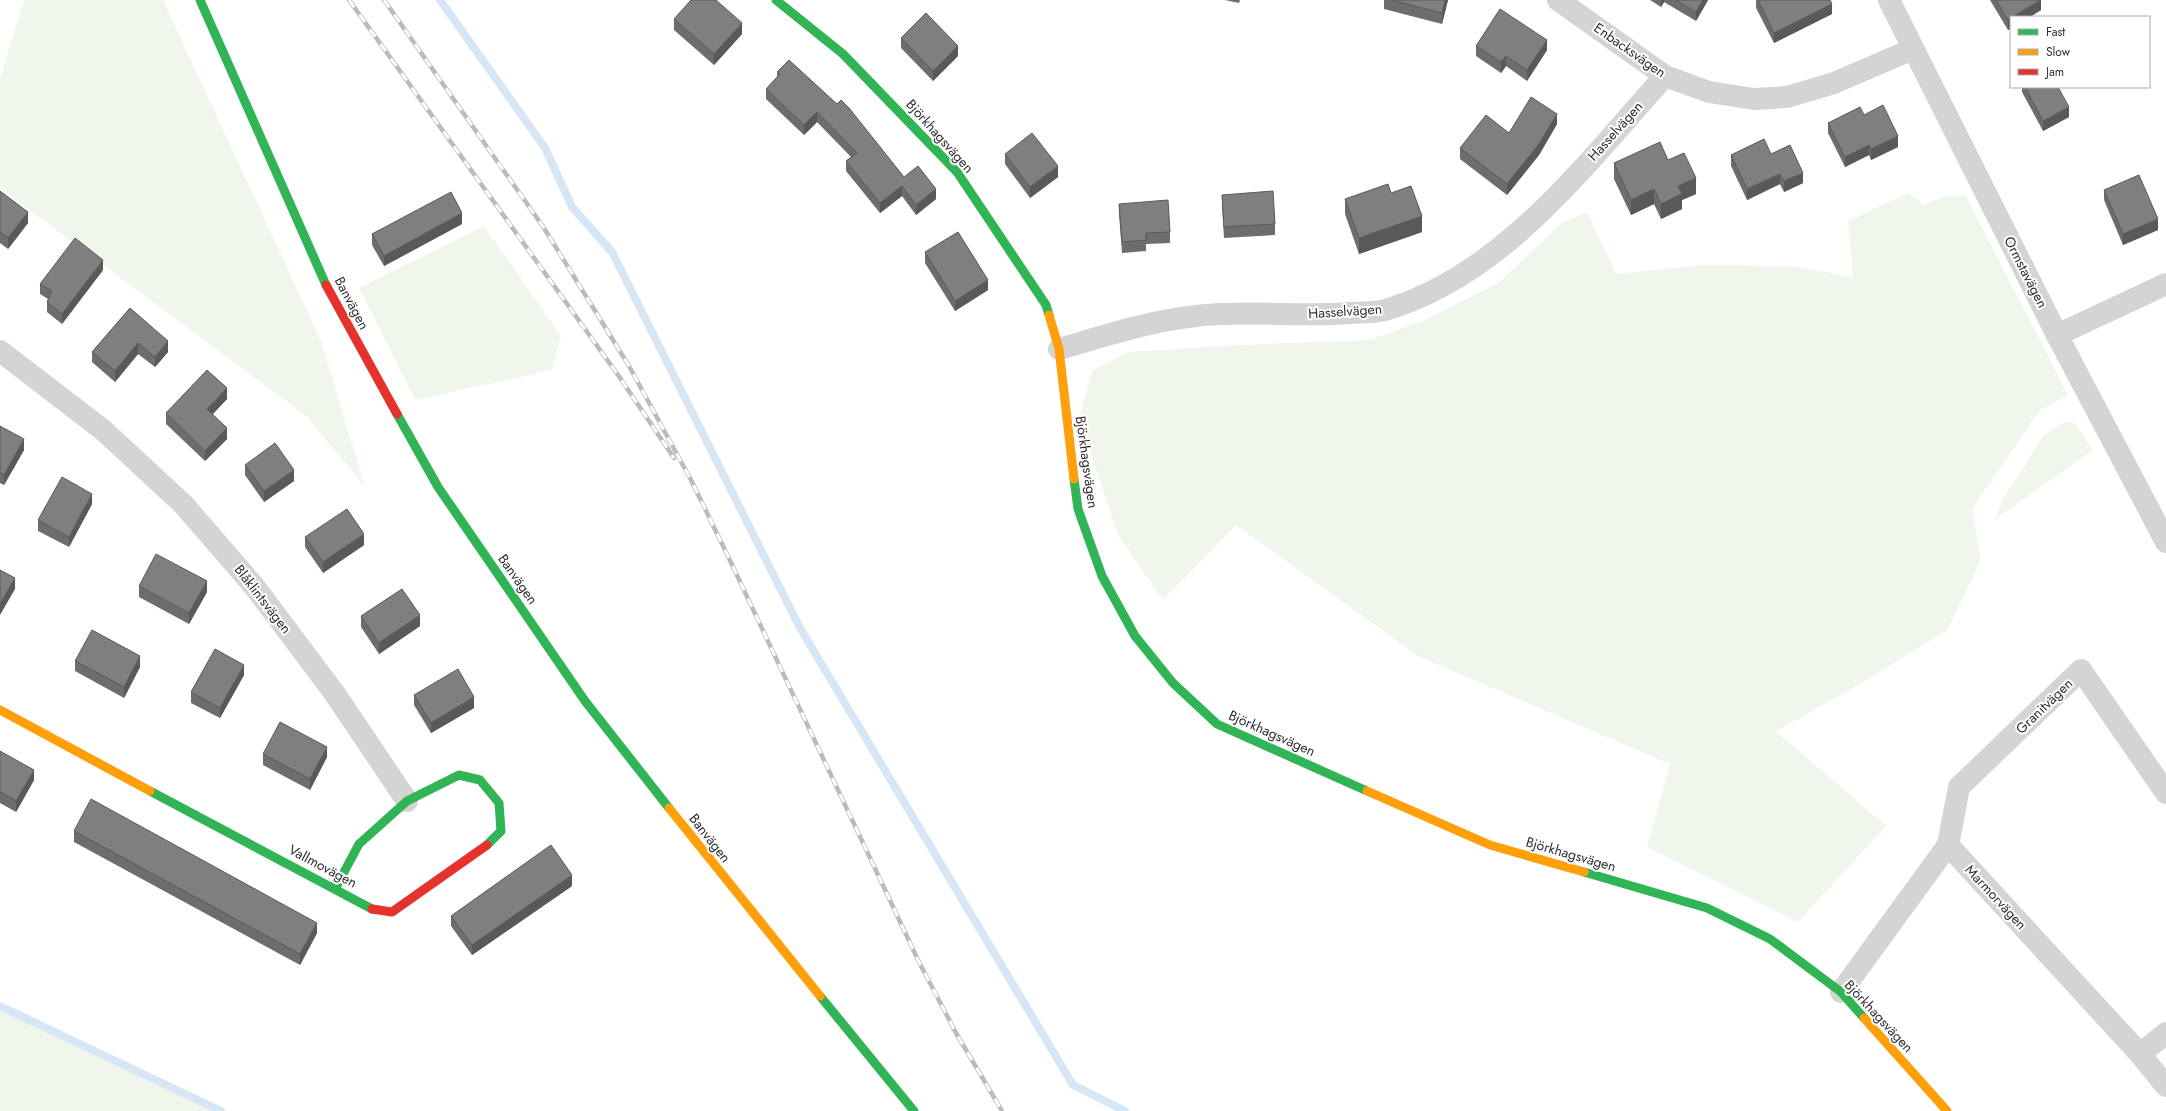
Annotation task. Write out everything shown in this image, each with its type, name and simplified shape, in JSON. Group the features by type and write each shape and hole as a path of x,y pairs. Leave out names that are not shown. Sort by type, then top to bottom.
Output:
{"street":[{"name":"Banvägen","path":"200,0 329,292 438,487 585,701 721,875 914,1111"},
{"name":"Björkhagsvägen","path":"776,0 843,54 957,172 1046,305 1059,349 1078,509 1102,576 1134,636 1173,683 1217,724 1490,845 1707,908 1770,939 1841,992 1947,1111"},
{"name":"Enbacksvägen","path":"1558,0 1665,76 1709,92 1754,99 1787,97 1834,83 1913,49"},
{"name":"Ormstavägen","path":"1889,0 2057,335 2166,542"},
{"name":"Hasselvägen","path":"1059,349 1129,328 1196,316 1332,314 1384,310 1431,292 1488,258 1539,214 1665,76"},
{"path":"2057,335 2166,284"},
{"name":"Blåklintsvägen","path":"0,351 103,430 183,504 254,586 326,681 407,800"},
{"name":"Granitvägen","path":"1948,844 1959,787 2081,670 2166,793"},
{"name":"Vallmovägen","path":"0,710 375,911 392,912 483,849 502,831 498,803 480,780 458,775 407,800"},
{"path":"335,889 359,844 407,800"},
{"path":"1841,992 1948,844"},
{"name":"Marmorvägen","path":"1948,844 2140,1054 2166,1086"},
{"path":"2140,1054 2166,1032"}],"shaded area":[{"path":"24,0 163,0 321,341 365,487 306,416 0,188 0,79"},
{"path":"1908,193 1924,205 1948,195 1966,196 2068,395 2040,410 1972,509 1981,560 1947,630 1855,687 1776,731 1886,826 1798,922 1647,847 1670,764 1418,656 1236,525 1163,600 1118,535 1079,418 1092,371 1128,352 1239,345 1370,340 1425,320 1498,283 1562,223 1587,212 1616,274 1703,265 1790,266 1853,277 1848,221"},
{"path":"484,226 561,336 552,370 415,400 359,288"},
{"path":"2064,422 2075,423 2093,450 1994,520 2004,498 2044,435"},
{"path":"0,1010 215,1111 0,1111"}],"building":[{"path":"691,0 716,0 742,23 714,54 674,19"},
{"path":"1391,0 1445,0 1442,13"},
{"path":"1676,0 1703,0 1696,12"},
{"path":"1758,0 1830,0 1832,4 1774,33"},
{"path":"1996,0 2041,0 2014,16 2010,16 2008,20"},
{"path":"1500,9 1547,40 1527,70 1506,56 1501,62 1476,46"},
{"path":"926,13 958,46 933,71 901,38"},
{"path":"789,60 837,104 841,100 849,108 904,177 918,166 936,189 916,205 902,186 880,203 846,161 857,153 817,112 804,125 766,89 780,74 777,72"},
{"path":"2026,88 2059,88 2069,107 2043,121"},
{"path":"1531,97 1557,114 1539,144 1507,184 1460,148 1486,115 1509,133"},
{"path":"1883,105 1898,136 1871,149 1869,145 1845,157 1828,123 1860,107 1864,115"},
{"path":"1032,133 1058,166 1030,187 1005,154"},
{"path":"1764,139 1771,154 1790,145 1803,173 1784,181 1780,174 1747,189 1731,155"},
{"path":"1660,142 1668,160 1684,153 1696,178 1678,186 1682,194 1661,204 1654,189 1631,200 1614,163"},
{"path":"2139,175 2158,219 2123,234 2104,190"},
{"path":"1388,184 1391,193 1411,186 1422,216 1359,238 1345,199"},
{"path":"0,191 28,212 8,238 0,232"},
{"path":"1273,191 1275,224 1224,227 1222,195"},
{"path":"451,192 462,213 384,256 372,234"},
{"path":"1168,200 1170,232 1146,233 1146,240 1122,242 1119,204"},
{"path":"958,232 988,280 955,301 925,252"},
{"path":"75,238 103,260 62,314 47,302 52,291 40,284"},
{"path":"130,308 168,341 155,357 138,343 115,371 92,352"},
{"path":"207,370 227,388 207,409 227,428 205,451 166,413"},
{"path":"0,426 24,439 4,475 0,472"},
{"path":"275,443 294,470 264,491 245,465"},
{"path":"62,477 92,494 69,537 38,520"},
{"path":"347,509 364,534 323,562 305,537"},
{"path":"156,554 207,581 189,613 139,586"},
{"path":"0,570 15,578 0,604"},
{"path":"402,589 420,615 379,643 361,616"},
{"path":"92,630 140,656 124,687 75,661"},
{"path":"215,649 244,665 220,708 191,692"},
{"path":"458,669 474,697 431,723 414,695"},
{"path":"280,722 327,747 310,779 263,754"},
{"path":"0,751 34,770 16,801 0,792"},
{"path":"91,799 317,923 300,954 74,831"},
{"path":"551,845 572,875 472,945 451,916"}],"waterway":[{"path":"440,0 545,148 572,207 612,252 800,628 1073,1085 1125,1111"},
{"path":"0,1006 221,1111"}],"railway":[{"path":"349,0 618,375 674,458"},
{"path":"384,0 544,228 629,366 691,480 919,962 956,1033 1002,1111"}],"traffic: fast":[{"path":"200,0 326,285"},
{"path":"776,0 843,54 957,172 1046,305 1049,315"},
{"path":"397,414 438,487 585,701 669,808"},
{"path":"1074,479 1078,509 1102,576 1135,636 1173,683 1217,724 1367,791"},
{"path":"335,889 359,844 407,801 459,775 480,780 499,803 501,831 487,845"},
{"path":"150,791 372,909"},
{"path":"1584,872 1707,908 1770,939 1841,992 1864,1018"},
{"path":"820,996 914,1111"}],"traffic: slow":[{"path":"1049,315 1059,349 1074,479"},
{"path":"0,710 150,791"},
{"path":"1367,791 1490,845 1584,872"},
{"path":"669,808 820,996"},
{"path":"1864,1018 1947,1111"}],"traffic: jam":[{"path":"326,285 397,414"},
{"path":"372,909 392,912 487,845"}]}
